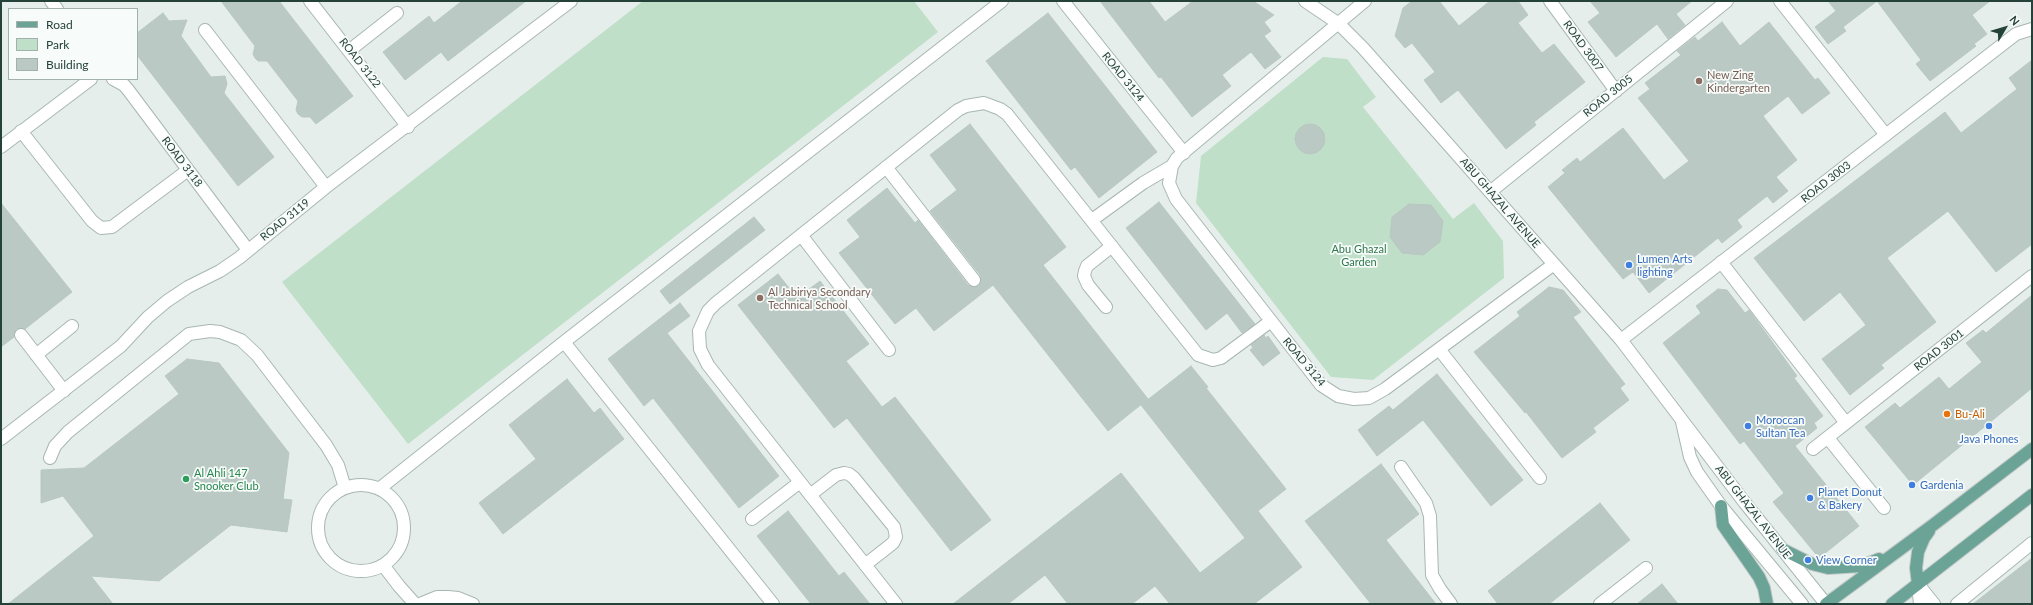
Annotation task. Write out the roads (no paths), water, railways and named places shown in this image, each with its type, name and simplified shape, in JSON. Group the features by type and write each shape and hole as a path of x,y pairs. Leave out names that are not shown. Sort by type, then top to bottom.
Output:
{"main road":[{"path":"1826,604 1933,525 2032,449"},
{"path":"1892,604 2032,495"},
{"path":"1721,506 1723,525 1759,577 1764,588 1767,604"},
{"path":"1918,584 1916,568 1918,552 1924,538 1933,525"},
{"path":"1782,549 1812,564 1844,568 1861,566 1895,552"}],"street":[{"name":"ROAD 3122","path":"310,1 350,50 408,127"},
{"name":"ROAD 3119","path":"1,439 121,346 148,317 167,301 188,287 220,271 326,187 408,127 571,1"},
{"path":"379,489 564,342 1002,1"},
{"name":"ROAD 3124","path":"1063,1 1184,153"},
{"name":"ABU GHAZAL AVENUE","path":"1305,1 1339,24 1382,69 1622,340 1681,419 1826,604"},
{"path":"1092,220 1143,183 1172,166 1184,153 1365,1"},
{"name":"ROAD 3007","path":"1550,1 1616,90"},
{"name":"ROAD 3005","path":"1490,192 1727,1"},
{"path":"1780,1 1886,135"},
{"path":"350,50 396,14"},
{"name":"ROAD 3003","path":"1622,340 2016,34 2032,29"},
{"path":"205,30 326,187"},
{"path":"1,147 90,80"},
{"name":"ROAD 3118","path":"115,80 124,85 129,91 248,250"},
{"path":"896,604 708,365 700,349 698,340 702,320 708,311 958,110 974,104 992,105 1000,108 1013,120 1198,355 1205,359 1213,360 1227,355 1270,321"},
{"path":"21,131 92,221 101,228 112,226 188,170"},
{"name":"ROAD 3124","path":"1172,166 1169,183 1176,199 1321,385 1338,396 1354,399 1369,398 1385,389 1554,264"},
{"path":"886,167 974,280"},
{"path":"801,235 889,350"},
{"path":"1106,307 1086,281 1085,270 1087,266 1112,246"},
{"path":"1721,262 1846,423"},
{"name":"ROAD 3001","path":"1813,449 2032,276"},
{"path":"36,355 72,326"},
{"path":"50,458 55,446 68,432 189,334 200,332 220,332 241,340 257,355 326,445 338,465 345,488"},
{"path":"21,335 64,391"},
{"path":"564,342 773,604"},
{"path":"1439,349 1540,478"},
{"name":"ABU GHAZAL AVENUE","path":"1681,419 1690,457 1697,472 1721,506 1802,604"},
{"path":"1828,438 1884,508"},
{"path":"1401,467 1426,503 1430,516 1432,575 1451,604"},
{"path":"810,495 836,475 844,473 849,474 854,478 894,527 896,537 892,544 865,565"},
{"path":"752,519 800,482"},
{"path":"362,485 379,489 395,502 403,521 401,541 397,550 383,565 362,570 341,566 332,559 320,542 318,531 322,510 335,493 345,488 362,485"},
{"path":"1957,604 2031,546"},
{"path":"383,565 415,604"},
{"path":"1600,604 1646,568"},
{"path":"1918,584 1920,604"},
{"path":"1918,584 1934,604"},
{"path":"420,604 426,600 448,597 458,598 473,604"}],"place":[{"name":"New Zing Kindergarten","path":"1699,81"},
{"name":"Lumen Arts lighting","path":"1629,265"},
{"name":"Al Jabiriya Secondary Technical School","path":"760,298"},
{"name":"Bu-Ali","path":"1947,414"},
{"name":"Moroccan Sultan Tea","path":"1748,426"},
{"name":"Java Phones","path":"1989,426"},
{"name":"Al Ahli 147 Snooker Club","path":"186,479"},
{"name":"Gardenia","path":"1912,485"},
{"name":"Planet Donut & Bakery","path":"1810,498"},
{"name":"View Corner","path":"1808,560"}],"park label":[{"name":"Abu Ghazal Garden","path":"1359,255"}]}
